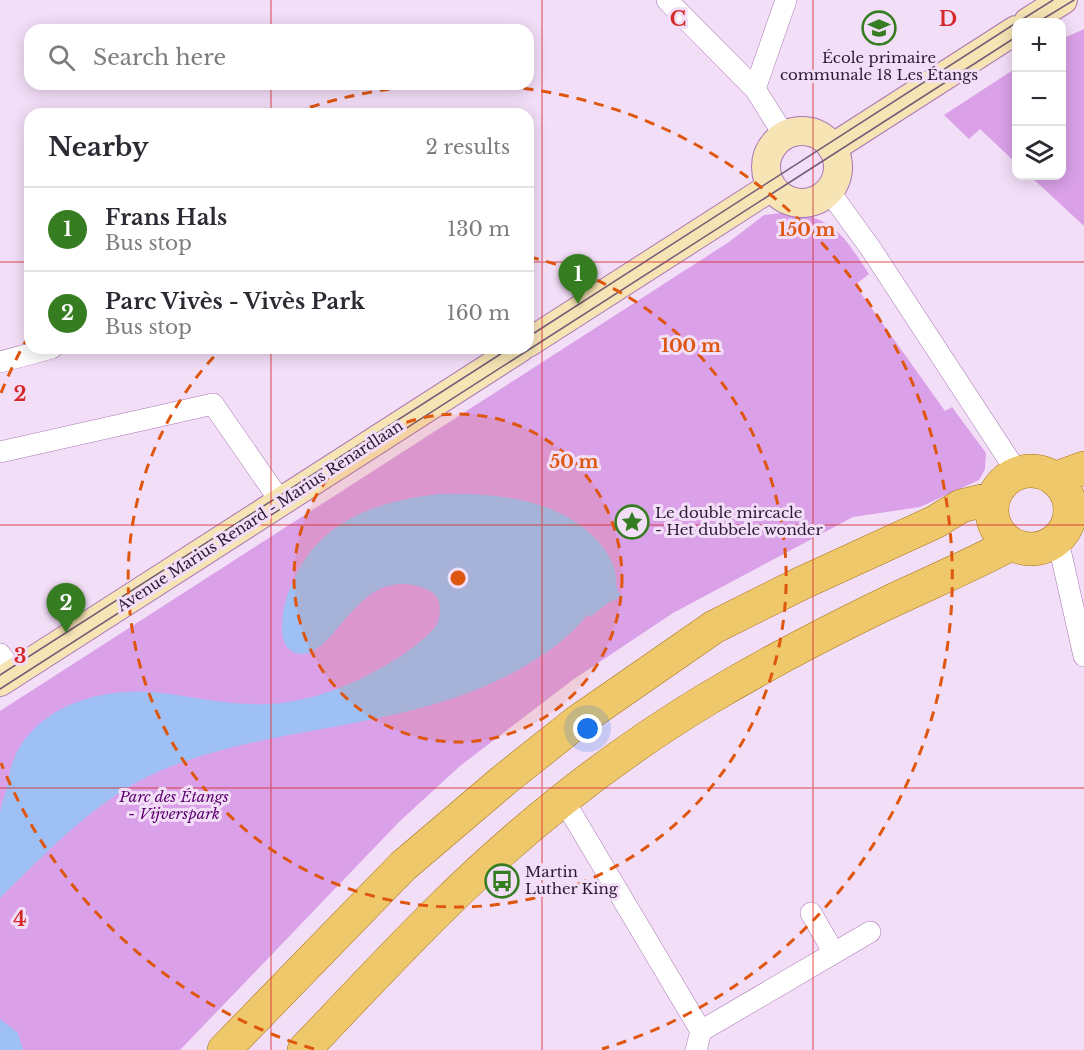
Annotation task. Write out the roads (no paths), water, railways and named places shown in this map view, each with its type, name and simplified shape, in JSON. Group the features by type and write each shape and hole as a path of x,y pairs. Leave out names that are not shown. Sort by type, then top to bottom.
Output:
{"main road":[{"path":"224,1050 403,866 504,780 603,704 714,627 802,583 935,522 961,506 1005,487 1028,472 1069,473 1067,494 1070,513 1069,528 1033,549 1011,544 997,529 993,508 1005,487"},
{"path":"304,1050 434,915 511,843 563,799 625,753 708,699 782,657 1011,544"}],"street":[{"path":"667,0 755,89 784,135"},
{"path":"755,89 786,0"},
{"path":"1034,18 1063,0"},
{"path":"832,148 1012,33"},
{"path":"796,131 808,132 820,136 832,148 837,161 837,177 829,191 819,199 808,203 796,203 784,199 771,187 766,172 766,161 769,151 784,135 796,131"},
{"path":"534,339 771,187"},
{"path":"829,191 891,279 1011,463 1005,487"},
{"path":"0,362 30,354"},
{"name":"Avenue Marius Renard - Marius Renardlaan","path":"5,670 281,502 511,354"},
{"path":"0,452 213,404 281,502"},
{"path":"1069,528 1061,554 1084,656"},
{"path":"563,799 699,1040 870,932"},
{"path":"811,913 834,953"}],"water":[{"path":"439,494 507,497 551,509 572,519 590,533 605,550 613,565 617,587 622,596 608,603 590,617 587,615 563,639 536,659 475,690 432,705 389,716 258,741 215,752 147,777 123,791 79,823 0,898 1,807 18,750 29,734 43,721 77,702 96,696 135,691 239,704 291,702 338,689 379,669 410,649 435,627 440,608 432,592 413,585 392,585 374,592 359,604 321,645 309,653 296,653 284,643 283,613 288,593 308,555 338,526 375,508"},
{"path":"0,1019 18,1033 23,1050 0,1050"}],"tram line":[{"path":"1024,18 1053,0"},
{"path":"1045,18 1074,0"},
{"path":"534,333 1012,26"},
{"path":"534,346 1012,40"},
{"path":"0,675 501,354"},
{"path":"0,689 522,354"}],"place":[{"name":"École primaire communale 18 Les Étangs","path":"879,28"},
{"name":"Frans Hals","path":"578,304"},
{"name":"Le double mircacle - Het dubbele wonder","path":"632,522"},
{"name":"Parc Vivès - Vivès Park","path":"66,633"},
{"name":"Martin Luther King","path":"502,881"}],"park label":[{"name":"Parc des Étangs - Vijverspark","path":"174,806"}]}
